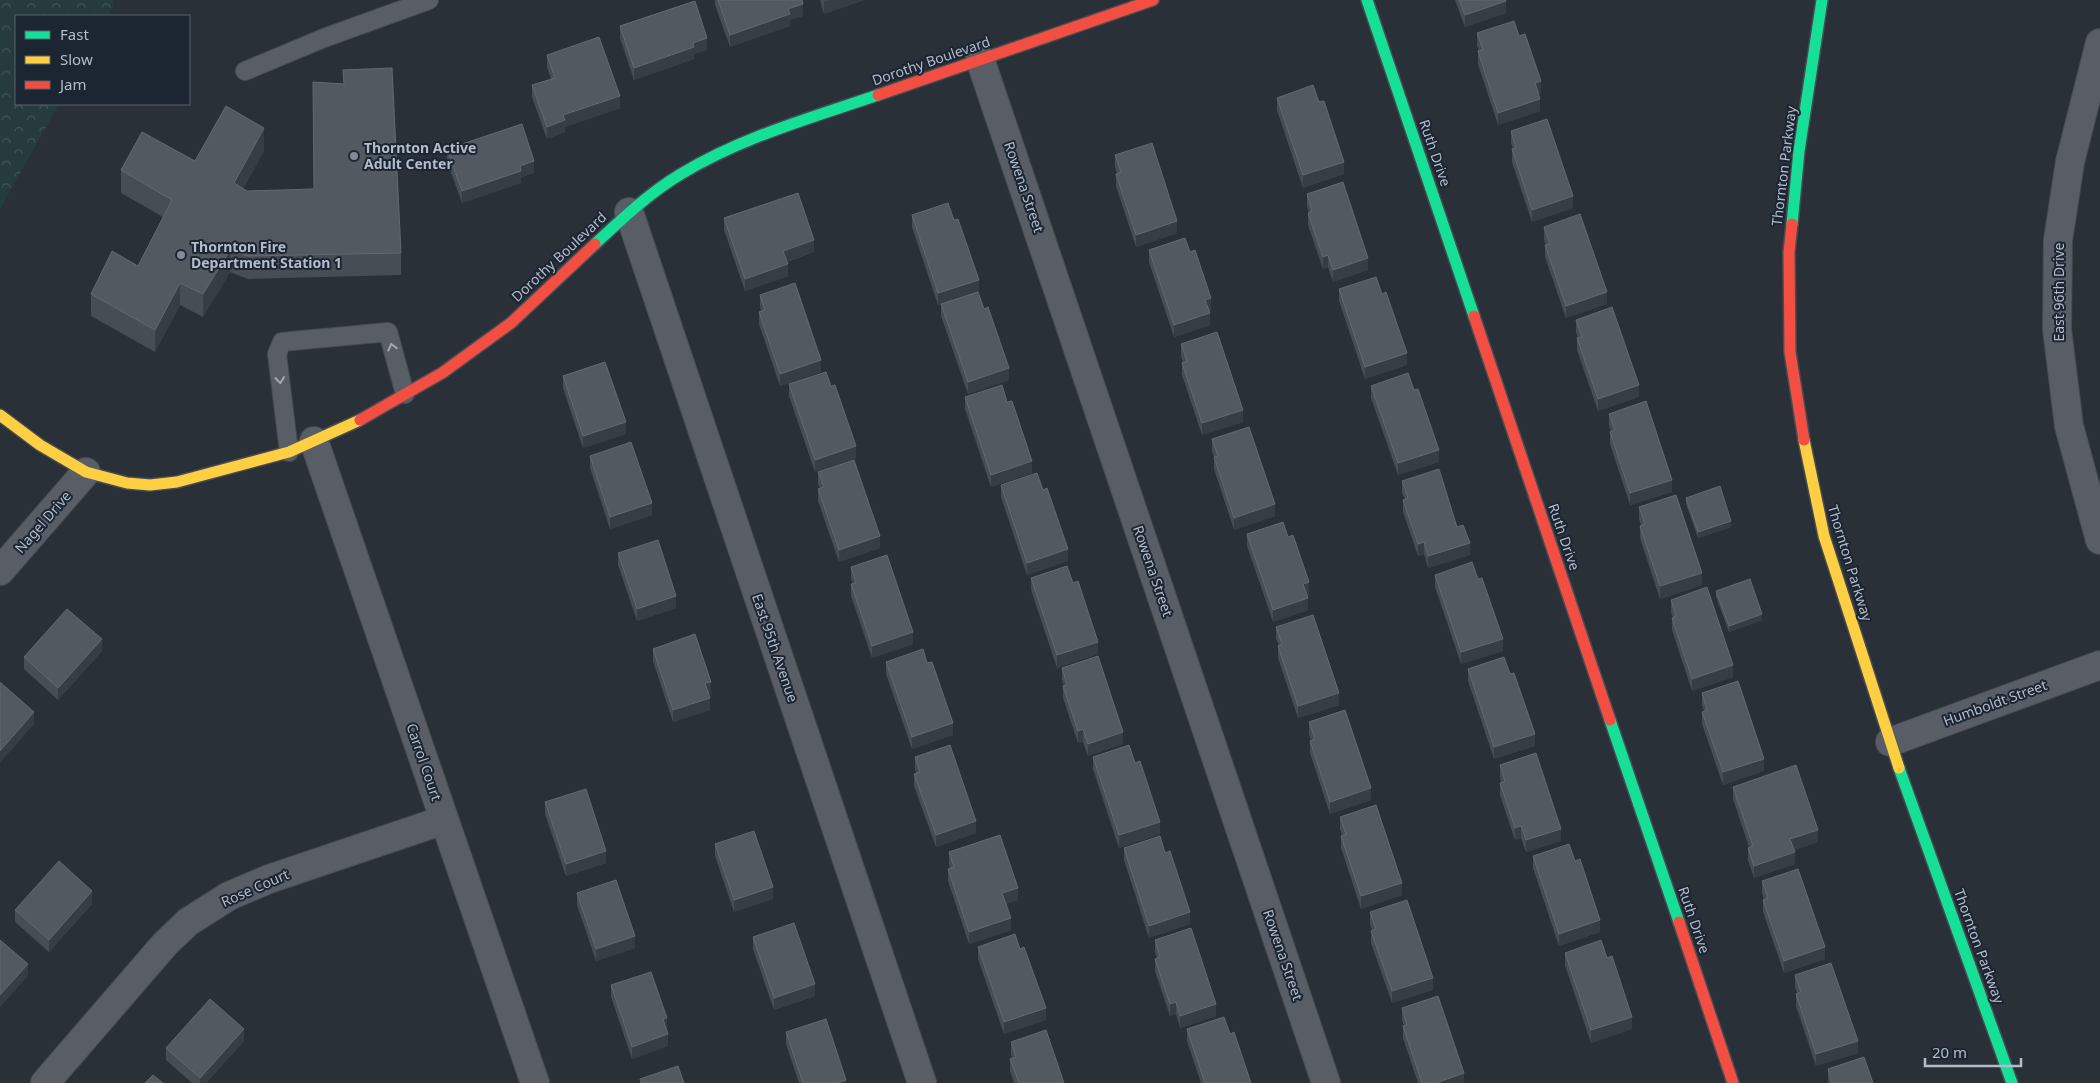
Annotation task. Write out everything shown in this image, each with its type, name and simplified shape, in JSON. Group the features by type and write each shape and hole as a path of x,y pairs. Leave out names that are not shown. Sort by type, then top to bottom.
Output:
{"street":[{"name":"Dorothy Boulevard","path":"0,415 40,446 86,472 127,483 150,486 177,482 289,452 354,423 442,374 511,323 628,212 679,175 702,162 744,142 1153,0"},
{"name":"Ruth Drive","path":"1367,0 1733,1083"},
{"name":"Thornton Parkway","path":"1822,0 1799,151 1789,252 1790,352 1805,449 1824,536 1890,742 2012,1083"},
{"name":"East 96th Drive","path":"2100,43 2070,162 2058,240 2057,329 2069,426 2100,540"},
{"name":"Rowena Street","path":"980,59 1326,1083"},
{"name":"East 95th Avenue","path":"628,212 922,1083"},
{"name":"Carrol Court","path":"314,440 535,1083"},
{"name":"Nagel Drive","path":"0,571 86,472"},
{"name":"Humboldt Street","path":"1890,742 2100,665"},
{"name":"Rose Court","path":"45,1083 165,944 188,922 229,896 269,879 444,820"}],"lane":[{"path":"245,71 324,38 429,0"},
{"path":"289,452 277,354 282,342 388,332 405,394"}],"green space":[{"path":"0,0 113,0 114,5 109,15 15,15 15,105 58,105 0,209"}],"building":[{"path":"718,0 802,0 803,4 788,9 790,14 730,35"},
{"path":"1459,0 1506,0 1506,1 1465,15"},
{"path":"695,1 707,38 693,43 694,47 634,68 620,26"},
{"path":"1514,21 1519,36 1525,34 1541,81 1535,83 1540,99 1498,113 1478,51 1483,50 1477,33"},
{"path":"599,37 620,96 563,115 565,120 547,127 532,85 555,78 547,55"},
{"path":"392,68 401,253 248,256 230,250 203,294 180,283 155,330 91,294 112,251 138,266 172,200 121,170 142,132 195,161 226,106 264,128 234,183 247,191 314,189 313,82 344,84 343,70"},
{"path":"1313,85 1319,102 1324,101 1344,162 1303,175 1277,98"},
{"path":"1547,119 1573,196 1532,210 1512,149 1516,148 1511,131"},
{"path":"522,124 534,161 520,166 521,171 462,191 447,149"},
{"path":"1152,143 1177,221 1136,235 1116,174 1121,172 1115,155"},
{"path":"1343,182 1368,258 1333,270 1328,255 1323,257 1308,213 1312,211 1307,194"},
{"path":"798,193 814,240 783,251 788,264 745,279 724,218"},
{"path":"948,203 954,220 958,219 979,280 938,293 912,215"},
{"path":"1580,214 1607,292 1566,306 1545,245 1550,244 1544,227"},
{"path":"1185,238 1190,252 1195,250 1211,298 1205,300 1210,313 1174,325 1149,250"},
{"path":"1376,277 1382,294 1386,292 1407,353 1365,367 1339,289"},
{"path":"795,283 821,360 780,374 759,312 765,310 760,295"},
{"path":"978,292 984,309 988,307 1009,368 968,382 941,304"},
{"path":"1612,307 1639,385 1598,399 1577,338 1582,337 1576,320"},
{"path":"1217,332 1243,410 1202,423 1182,363 1187,361 1181,344"},
{"path":"605,362 626,422 583,436 563,376"},
{"path":"826,372 831,386 835,385 856,446 815,460 789,384"},
{"path":"1408,373 1414,390 1418,389 1439,450 1398,463 1371,386"},
{"path":"1002,385 1007,402 1012,401 1032,461 991,475 965,397"},
{"path":"1646,401 1672,480 1630,493 1610,432 1615,430 1609,414"},
{"path":"1249,427 1275,504 1234,518 1214,457 1218,456 1212,439"},
{"path":"631,442 652,503 610,517 590,456"},
{"path":"854,460 880,536 839,550 818,489 824,487 818,472"},
{"path":"1439,469 1457,527 1463,525 1470,543 1428,556 1424,542 1418,544 1403,500 1408,498 1402,481"},
{"path":"1037,473 1043,490 1047,488 1068,549 1027,563 1001,485"},
{"path":"1720,486 1731,521 1698,532 1686,498"},
{"path":"1676,495 1702,573 1660,586 1640,526 1645,524 1639,507"},
{"path":"1283,522 1288,537 1293,535 1309,582 1303,584 1308,598 1273,610 1247,534"},
{"path":"658,540 676,596 637,609 618,553"},
{"path":"887,555 913,632 872,646 851,584 856,583 851,567"},
{"path":"1472,562 1478,579 1482,578 1503,639 1461,652 1435,575"},
{"path":"1067,566 1073,583 1078,581 1098,642 1057,655 1031,578"},
{"path":"1750,579 1762,614 1729,626 1716,591"},
{"path":"1707,587 1733,665 1692,679 1672,618 1676,616 1671,600"},
{"path":"67,609 102,639 58,688 24,657"},
{"path":"1313,615 1339,693 1298,706 1278,646 1282,644 1276,627"},
{"path":"695,634 711,682 705,683 710,698 673,710 653,649"},
{"path":"923,649 927,663 932,662 953,723 912,737 886,662"},
{"path":"1098,656 1123,732 1088,744 1083,729 1078,731 1063,686 1067,685 1062,668"},
{"path":"1504,657 1510,674 1514,673 1535,734 1494,747 1468,669"},
{"path":"1738,681 1764,759 1723,772 1702,712 1707,710 1702,693"},
{"path":"0,682 34,712 0,751"},
{"path":"1345,710 1371,788 1330,802 1310,741 1315,739 1309,722"},
{"path":"950,745 976,821 936,835 914,774 920,772 915,757"},
{"path":"1129,745 1135,763 1140,761 1160,822 1119,835 1093,757"},
{"path":"1536,753 1561,829 1526,840 1521,826 1515,828 1500,783 1505,782 1500,765"},
{"path":"1796,765 1818,830 1790,839 1795,852 1754,866 1748,848 1753,846 1733,787"},
{"path":"586,789 606,851 566,864 545,802"},
{"path":"1376,805 1402,883 1361,896 1341,836 1346,834 1340,817"},
{"path":"754,831 773,887 734,900 715,844"},
{"path":"1000,835 1018,888 1002,893 1011,918 969,932 948,869 954,867 949,852"},
{"path":"1160,836 1165,853 1170,851 1190,912 1149,926 1124,848"},
{"path":"1569,844 1575,861 1580,859 1600,920 1559,934 1533,856"},
{"path":"59,861 92,891 49,940 15,910"},
{"path":"1798,869 1825,947 1784,961 1763,900 1768,898 1762,881"},
{"path":"616,880 635,936 596,949 577,893"},
{"path":"1407,900 1433,978 1392,991 1371,931 1376,929 1370,912"},
{"path":"794,923 815,984 774,998 753,937"},
{"path":"1191,928 1216,1004 1180,1016 1176,1002 1170,1004 1155,959 1160,957 1155,940"},
{"path":"1015,934 1020,949 1024,947 1046,1008 1004,1022 978,947"},
{"path":"0,940 28,964 0,995"},
{"path":"1601,940 1607,958 1612,956 1632,1017 1591,1030 1565,953"},
{"path":"1831,963 1858,1041 1816,1054 1796,994 1801,992 1795,975"},
{"path":"651,972 667,1018 663,1019 668,1034 632,1047 611,985"},
{"path":"1438,996 1464,1073 1436,1083 1422,1083 1403,1026 1407,1025 1402,1008"},
{"path":"210,999 244,1029 200,1078 166,1048"},
{"path":"1224,1017 1230,1034 1234,1032 1251,1083 1205,1083 1187,1029"},
{"path":"826,1019 846,1080 836,1083 803,1083 786,1032"},
{"path":"1046,1030 1064,1083 1019,1083 1010,1059 1016,1057 1011,1042"},
{"path":"1864,1057 1873,1083 1832,1083 1828,1069"},
{"path":"678,1066 684,1083 641,1083 640,1079"},
{"path":"153,1075 163,1083 145,1083"}],"traffic: fast":[{"path":"1367,0 1474,316"},
{"path":"1792,224 1799,151 1822,0"},
{"path":"595,244 658,189 704,161 777,129 878,95"},
{"path":"1610,720 1679,922"},
{"path":"1899,768 2012,1083"}],"traffic: slow":[{"path":"0,415 40,445 86,472 127,483 150,485 177,482 289,452 360,420"},
{"path":"1804,440 1824,536 1899,768"}],"traffic: jam":[{"path":"878,95 1153,0"},
{"path":"1792,224 1789,252 1790,352 1804,440"},
{"path":"360,420 442,373 511,323 595,244"},
{"path":"1474,316 1610,720"},
{"path":"1679,922 1733,1083"}],"place":[{"name":"Thornton Active Adult Center","path":"354,156"},
{"name":"Thornton Fire Department Station 1","path":"181,255"}]}
